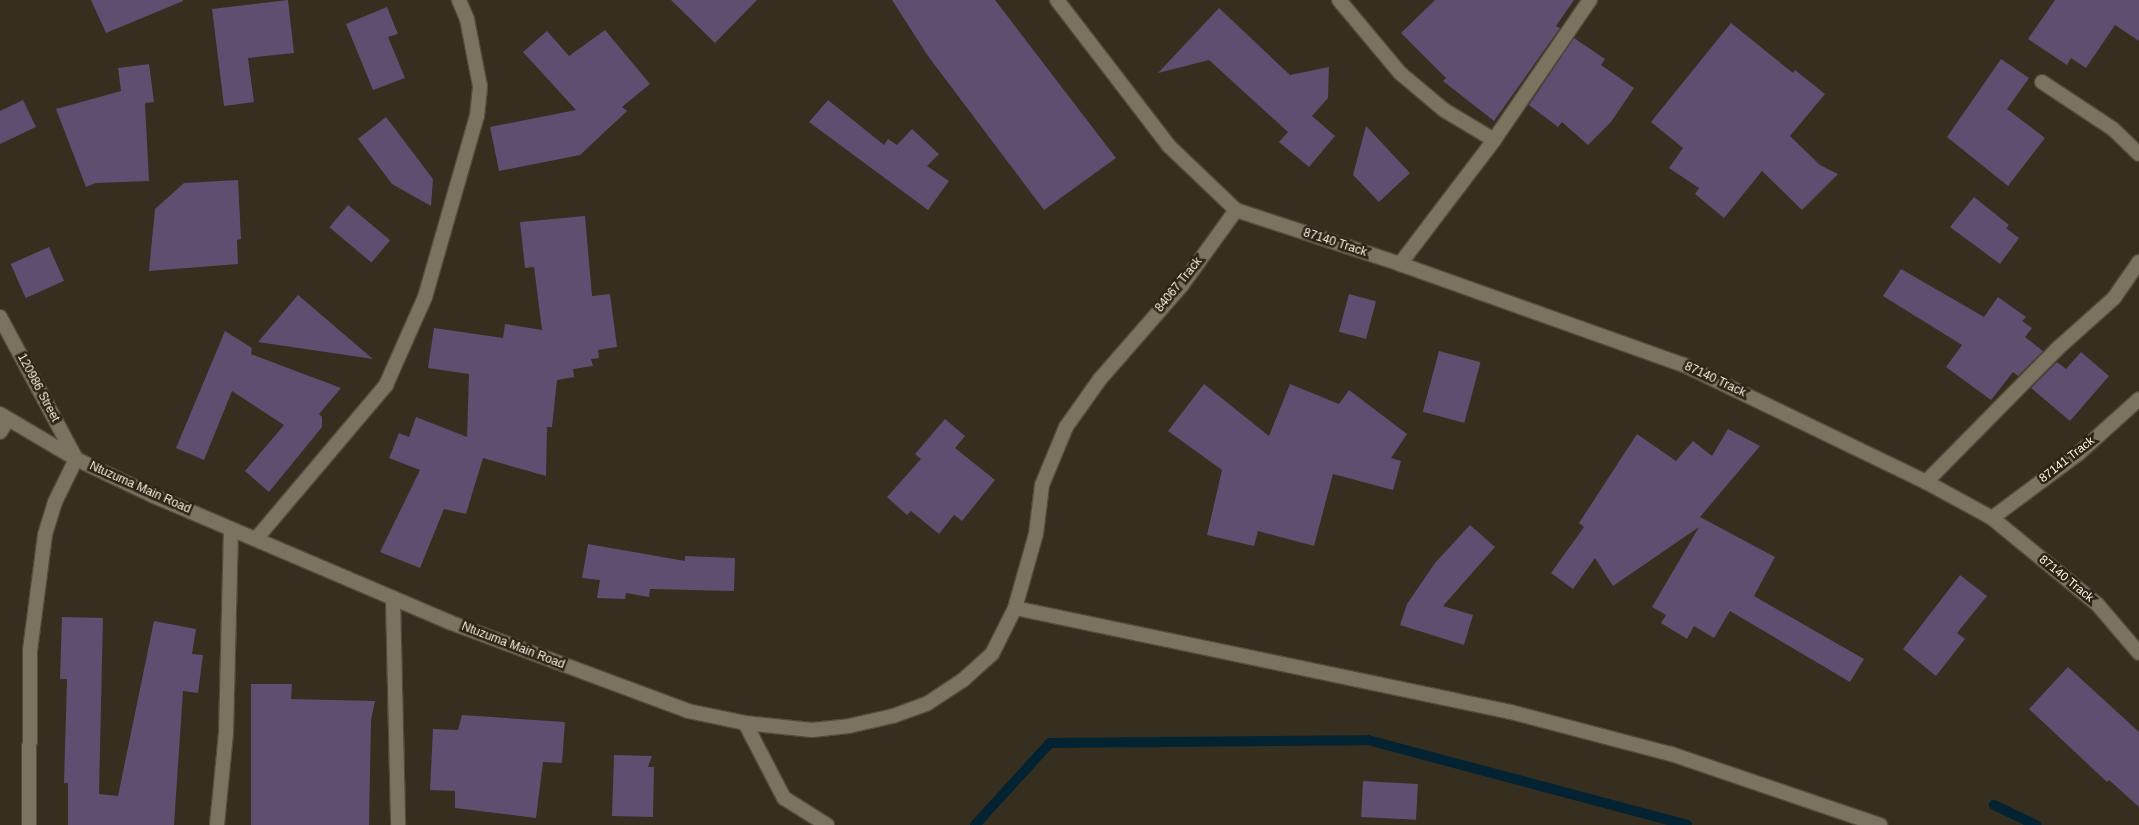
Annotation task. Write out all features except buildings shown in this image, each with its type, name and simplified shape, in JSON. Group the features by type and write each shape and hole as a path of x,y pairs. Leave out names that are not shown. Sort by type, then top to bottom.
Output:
{"street":[{"path":"256,539 386,385 425,297 477,116 478,78 467,19 458,0"},
{"path":"1057,0 1169,146 1236,210"},
{"path":"1339,0 1400,73 1444,110 1494,140"},
{"path":"1400,264 1494,140 1590,0"},
{"path":"2042,82 2113,130 2139,154"},
{"name":"87140 Track","path":"1236,210 1400,264 1684,365 1926,482 1992,518 2098,605 2139,653"},
{"name":"84067 Track","path":"1015,608 1036,534 1042,485 1066,427 1112,364 1182,285 1236,210"},
{"path":"1926,482 2057,349 2114,298 2139,262"},
{"name":"120986 Street","path":"0,316 76,459"},
{"name":"87141 Track","path":"1992,518 2078,454 2139,399"},
{"path":"0,432 4,417"},
{"name":"Ntuzuma Main Road","path":"4,417 76,459 393,598 688,711 745,723 812,730 849,726 893,716 928,703 964,680 992,654 1015,608"},
{"path":"29,825 30,651 45,535 55,502 76,459"},
{"path":"217,825 226,734 231,528"},
{"path":"393,598 398,825"},
{"path":"1015,608 1511,712 1671,754 1880,825"},
{"path":"745,723 784,798 827,825"}],"waterway":[{"path":"975,825 1050,743 1368,740 1687,825"},
{"path":"1994,805 2036,825"}]}
